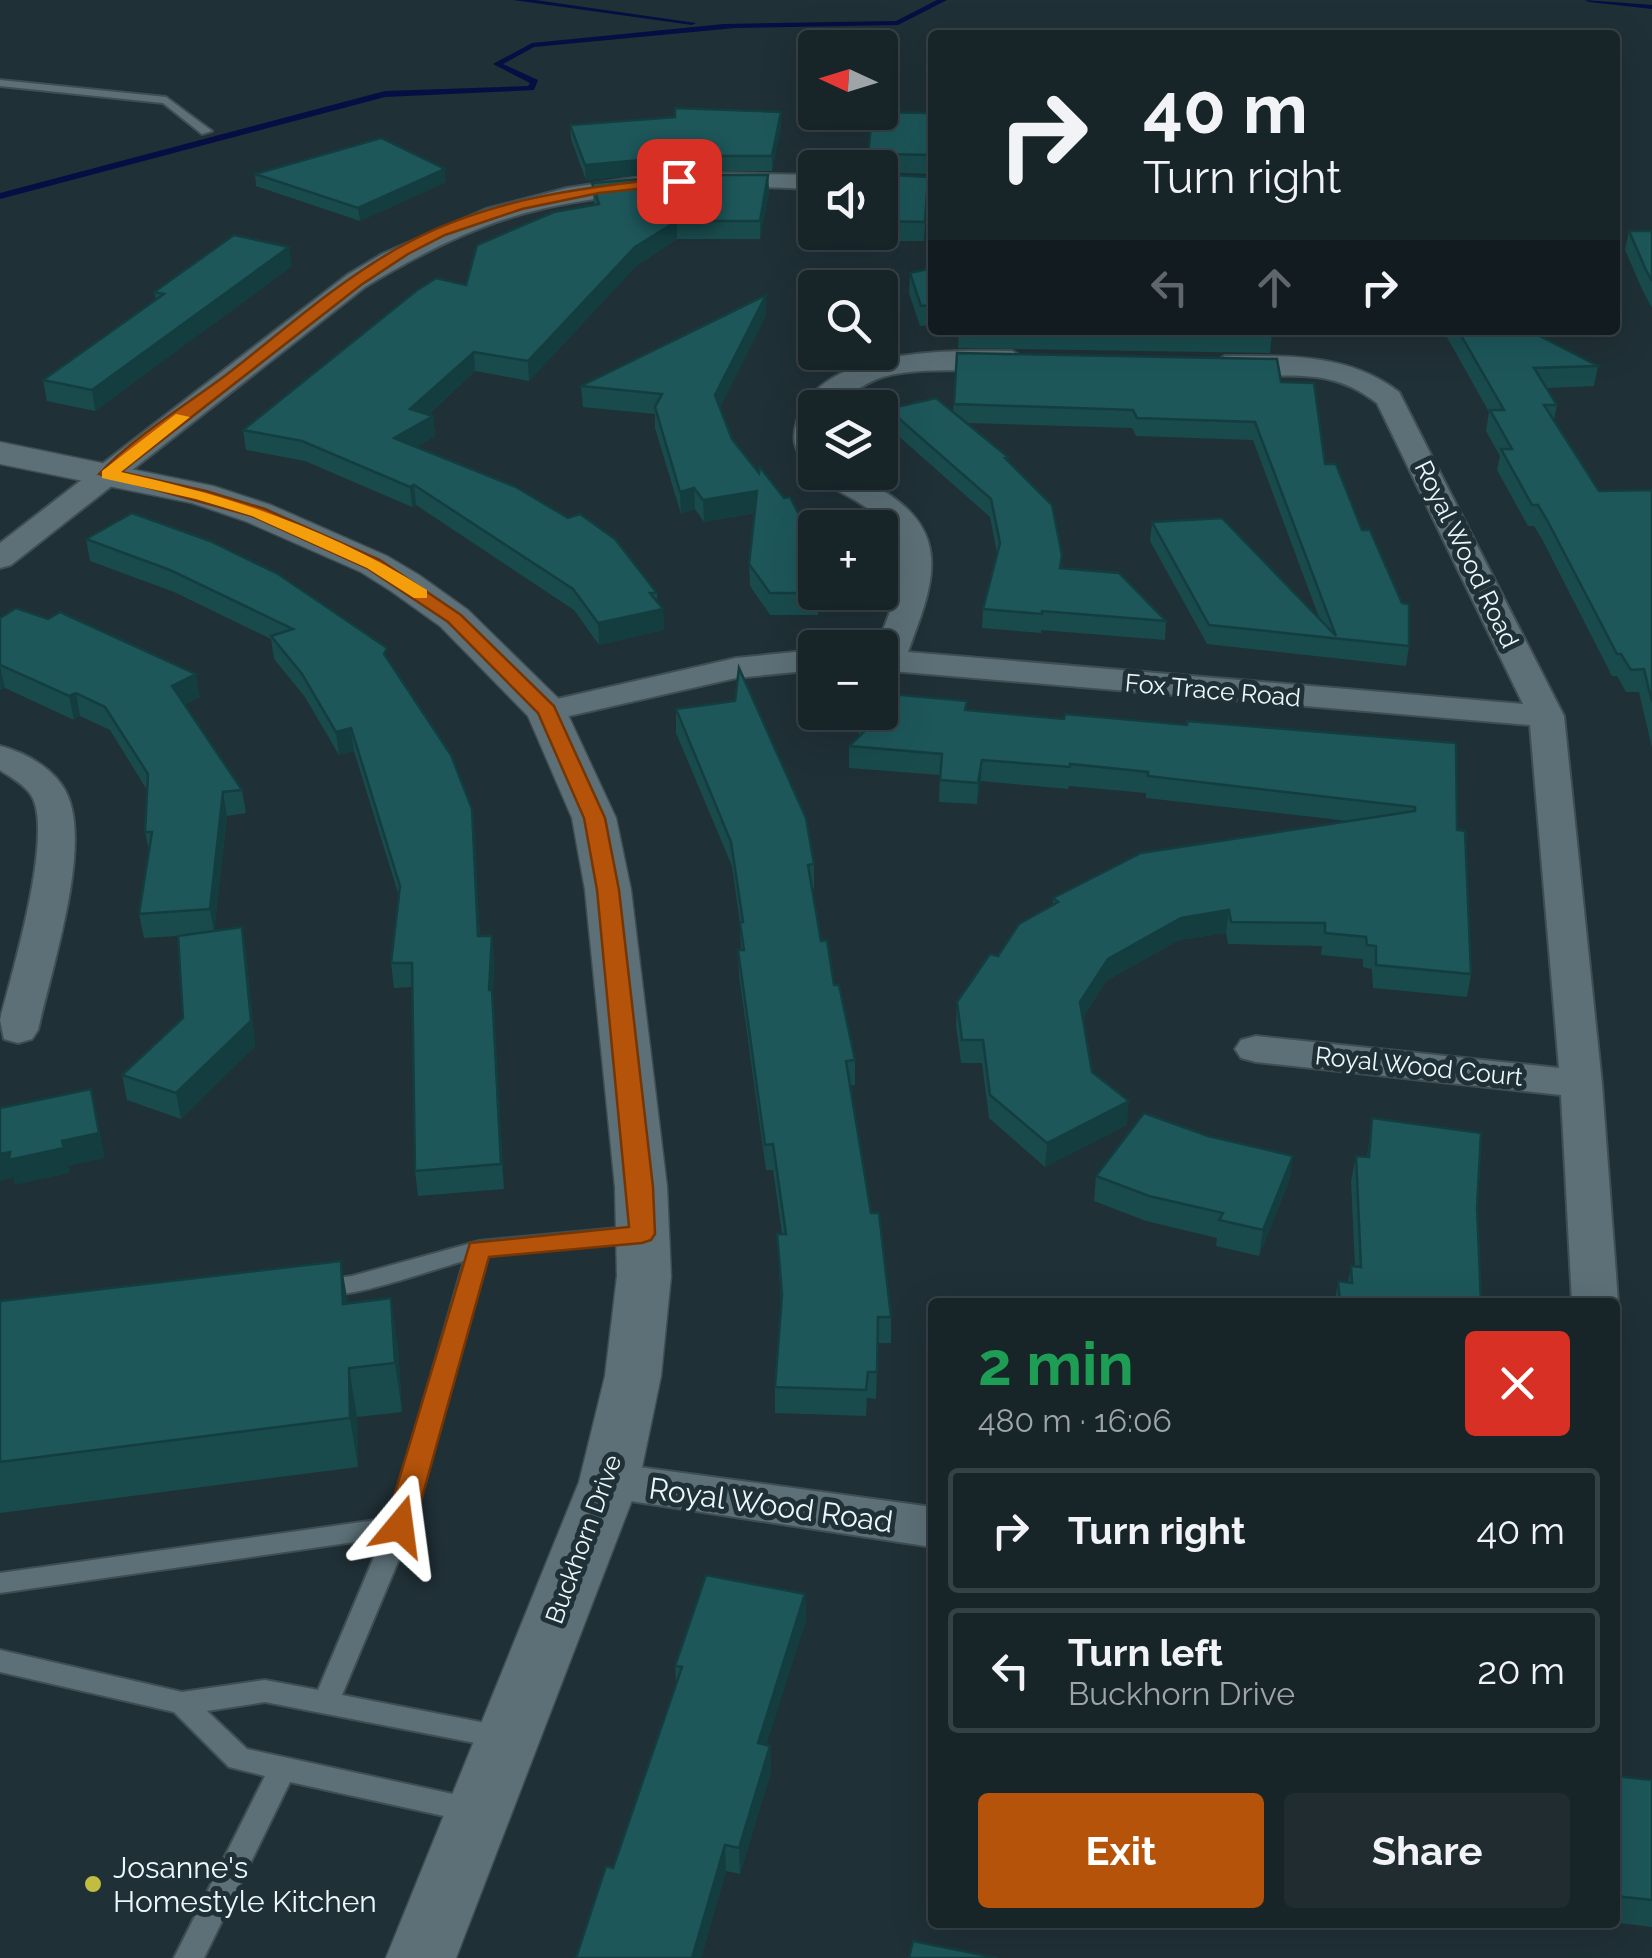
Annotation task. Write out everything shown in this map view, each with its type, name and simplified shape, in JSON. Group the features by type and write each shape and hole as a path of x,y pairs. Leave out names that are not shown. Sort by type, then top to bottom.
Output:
{"street":[{"path":"0,558 356,282 416,244 479,217 599,189 686,181 798,182"},
{"path":"836,390 904,364 945,359 1039,360"},
{"name":"Royal Wood Road","path":"1199,363 1338,370 1374,384 1389,398 1547,716 1581,1084 1595,1298"},
{"name":"Buckhorn Drive","path":"0,453 200,494 258,513 374,564 454,618 547,710 594,818 608,890 641,1187 644,1276 632,1376 609,1482 421,1958"},
{"path":"859,490 900,518 915,537 918,560 912,591 896,630"},
{"name":"Fox Trace Road","path":"898,661 1547,716"},
{"path":"547,710 736,668 798,662"},
{"path":"0,758 40,784 52,798 56,818 49,885 18,1030"},
{"name":"Royal Wood Court","path":"1256,1049 1581,1084"},
{"name":"Royal Wood Road","path":"609,1482 928,1526"}],"lane":[{"path":"0,83 166,100 206,131"},
{"path":"293,1291 352,1284 479,1250 642,1234"},
{"path":"326,1702 400,1526 479,1250"},
{"path":"0,1583 400,1526"},
{"path":"0,1661 182,1703 265,1691 508,1738"},
{"path":"182,1703 239,1759 479,1812"},
{"path":"190,1958 284,1769"}],"building":[{"path":"675,108 781,112 772,156 686,156 585,165 570,125 675,117"},
{"path":"898,112 928,113 928,155 869,150 870,130 898,130"},
{"path":"381,138 445,169 358,208 255,174"},
{"path":"689,175 768,175 760,221 677,221 635,247 528,361 474,352 410,409 433,416 394,438 516,487 568,518 580,514 615,539 657,593 650,593 663,609 598,623 573,589 414,485 410,487 302,441 243,430 416,291 436,278 466,285 477,245 554,212 599,204 592,183"},
{"path":"898,175 928,177 925,222 898,221"},
{"path":"1629,231 1652,231 1652,281 1646,270"},
{"path":"234,235 289,247 92,390 43,380 164,294 154,292"},
{"path":"928,269 928,305 921,306 910,273"},
{"path":"766,295 715,395 732,439 784,498 790,497 798,513 798,593 770,593 749,564 757,491 703,500 694,488 680,492 655,407 662,394 581,386"},
{"path":"1461,335 1538,335 1598,366 1534,368 1557,405 1544,405 1599,491 1652,490 1652,702 1644,669 1631,670 1621,654 1617,654 1547,520 1538,505 1532,505 1501,449 1512,449 1490,410 1504,410"},
{"path":"957,353 1277,359 1281,382 1314,383 1325,464 1336,464 1362,530 1370,530 1402,603 1409,604 1409,646 1209,625 1152,522 1222,518 1336,636 1255,422 1137,418 1133,410 954,404"},
{"path":"936,398 1008,457 1005,458 1052,505 1062,555 1060,568 1119,573 1166,621 983,609 1000,543 991,499 898,418 898,407"},
{"path":"132,513 210,541 278,574 387,648 384,654 451,755 472,809 478,936 492,936 489,990 501,1164 415,1171 412,963 391,963 400,886 351,728 336,732 302,674 271,636 293,629 170,570 86,539"},
{"path":"16,608 48,619 60,612 196,674 172,686 242,790 223,792 210,909 139,914 152,832 145,832 148,774 105,707 76,693 69,696 0,665 0,618"},
{"path":"739,668 806,818 814,864 808,865 821,941 827,940 834,985 839,985 855,1060 846,1061 871,1213 879,1213 891,1317 878,1317 877,1372 868,1372 866,1390 775,1387 782,1294 777,1234 786,1234 773,1144 765,1145 738,950 744,950 740,923 743,922 731,842 676,709 735,701"},
{"path":"898,695 967,701 965,710 1064,719 1065,714 1187,725 1187,721 1456,743 1457,830 1465,831 1471,974 1376,965 1376,946 1367,945 1366,937 1325,933 1325,923 1231,922 1229,910 1181,918 1108,959 1080,1002 1092,1072 1129,1101 1047,1143 990,1095 983,1040 962,1040 957,1002 990,954 998,956 1019,924 1058,902 1053,898 1141,853 1415,811 1415,807 1070,764 982,760 978,783 940,780 942,754 849,746 866,730 898,730"},
{"path":"242,927 251,1021 176,1093 122,1075 183,1018 178,936"},
{"path":"91,1089 99,1133 62,1141 64,1148 9,1160 10,1152 0,1154 0,1108"},
{"path":"1144,1113 1208,1136 1293,1156 1263,1230 1219,1220 1223,1213 1149,1196 1096,1176"},
{"path":"1372,1118 1481,1133 1477,1208 1481,1298 1340,1298 1338,1281 1352,1283 1351,1266 1361,1267 1356,1156 1369,1157"},
{"path":"341,1261 343,1304 391,1298 395,1363 349,1368 350,1418 0,1462 0,1301"},
{"path":"706,1575 805,1594 758,1743 770,1746 739,1848 725,1845 692,1958 576,1958 606,1866 613,1868 682,1667 675,1666"},
{"path":"1620,1777 1652,1780 1652,1900 1620,1897"},
{"path":"913,1941 997,1958 909,1958"}],"waterway":[{"path":"517,0 692,23"},
{"path":"724,26 898,23 943,0"},
{"path":"1589,0 1652,7"},
{"path":"0,196 385,94 531,88 535,82 497,64 532,45 732,27"}],"slow traffic":[{"path":"181,417 108,474 200,494 258,513 374,564 421,594"}],"place":[{"name":"Josanne's Homestyle Kitchen","path":"93,1884"}],"route":[{"path":"400,1526 479,1250 642,1234 641,1187 608,890 594,818 547,710 454,618 405,583 374,564 258,513 200,494 108,474 356,282 440,232 479,217 556,197 679,181"}]}
